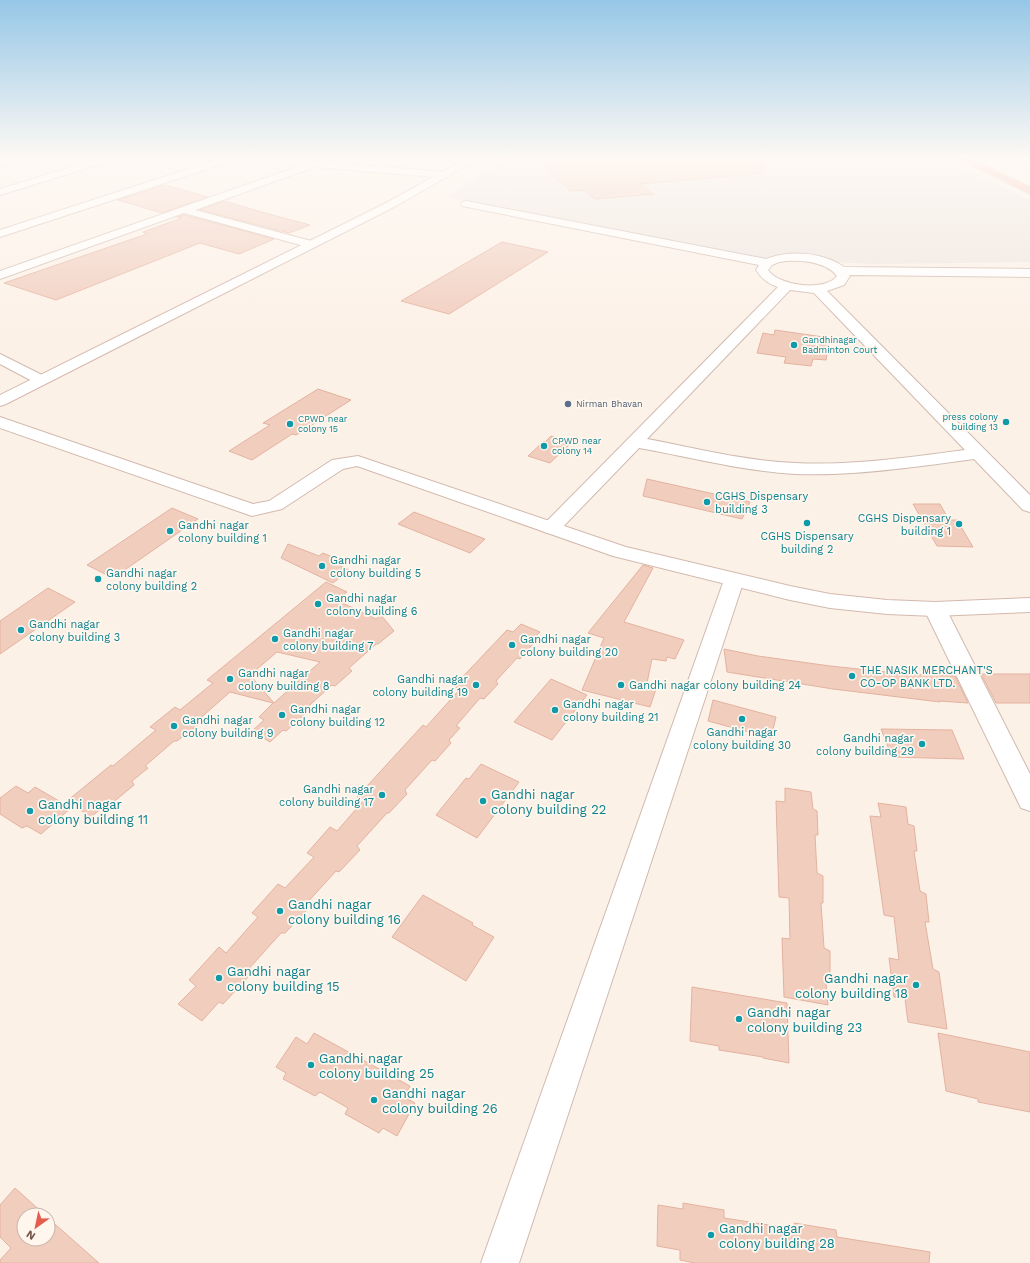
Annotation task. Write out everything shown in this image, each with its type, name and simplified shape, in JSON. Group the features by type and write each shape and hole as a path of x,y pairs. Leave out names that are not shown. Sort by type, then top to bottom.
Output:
{"street":[{"path":"0,234 49,218"},
{"path":"0,276 162,218"},
{"path":"214,218 311,244"},
{"path":"0,401 364,218"},
{"path":"537,218 766,263 783,258 802,258 822,261 841,271 844,276 838,285 817,288 787,286 766,277 762,270 764,264 766,263"},
{"path":"841,271 1030,273"},
{"path":"551,528 787,286"},
{"path":"817,288 1030,506"},
{"path":"0,358 41,380"},
{"path":"0,422 252,510 275,505 338,464 358,461 620,552 790,593 830,601 887,607 935,608 1030,606"},
{"path":"635,442 759,464 814,469 864,468 978,453"},
{"path":"500,1263 734,580"},
{"path":"935,608 1030,800"}],"shaded area":[{"path":"550,218 1030,218 1030,262 875,264 747,258"}],"building":[{"path":"182,218 195,218 274,239 239,254 200,243 56,300 4,283 147,234 143,232"},
{"path":"231,218 284,218 310,225 289,233"},
{"path":"502,242 548,252 449,314 401,301"},
{"name":"Gandhinagar Badminton Court","path":"775,330 830,338 826,360 813,359 811,366 784,363 786,357 757,353 763,333 774,335"},
{"name":"CPWD near colony 15","path":"318,389 351,400 296,435 292,434 252,460 229,451 270,425 263,423"},
{"name":"CPWD near colony 14","path":"551,436 572,442 550,463 528,456 544,441 545,442"},
{"name":"CGHS Dispensary building 3","path":"647,479 750,502 742,519 643,496"},
{"path":"913,504 940,504 949,520 957,520 973,547 937,546"},
{"path":"172,508 198,519 113,578 87,565"},
{"path":"414,512 485,539 470,553 398,524"},
{"name":"Gandhi nagar colony building 5","path":"288,544 319,556 323,553 344,562 339,565 349,570 333,583 281,558"},
{"path":"643,565 653,568 624,622 684,640 675,659 667,657 666,661 652,659 647,683 657,686 650,707 582,690 604,638 588,633"},
{"path":"326,582 347,592 336,600 376,619 381,615 394,631 376,644 349,668 352,671 335,686 332,685 303,711 305,714 286,731 283,730 270,742 252,731 264,720 259,717 273,703 230,692 196,722 198,725 177,741 174,741 145,766 148,768 132,781 134,785 111,804 108,803 91,817 67,801 111,765 113,766 156,730 150,727 175,707 180,710 213,683 207,680","holes":["277,652 320,662 274,703 250,675"]},
{"path":"48,588 75,602 0,654 0,621"},
{"path":"521,624 540,632 530,642 533,644 520,659 517,658 496,681 498,684 484,699 480,698 456,726 460,728 449,740 451,743 435,761 432,760 405,790 407,794 389,813 387,813 357,846 360,850 339,872 336,871 305,905 308,909 285,933 281,933 246,972 249,976 223,1004 219,1002 202,1021 178,1004 196,986 189,980 219,947 226,953 258,917 252,913 278,884 285,888 314,857 307,853 330,827 337,831 364,800 357,797 423,725 426,727 460,689 454,686 507,630 513,632"},
{"name":"THE NASIK MERCHANT'S CO-OP BANK LTD.","path":"724,649 758,656 830,666 906,674 955,676 968,703 939,701 940,702 833,689 727,672"},
{"path":"981,674 1030,674 1030,703 996,703"},
{"name":"Gandhi nagar colony building 21","path":"551,679 587,695 552,740 514,722"},
{"name":"Gandhi nagar colony building 30","path":"713,700 776,717 771,738 708,721"},
{"name":"Gandhi nagar colony building 29","path":"881,729 952,730 964,759 892,757"},
{"name":"Gandhi nagar colony building 22","path":"481,764 519,782 477,838 436,815 466,778 469,779"},
{"name":"Gandhi nagar colony building 11","path":"16,786 28,793 35,787 71,808 41,834 27,826 22,828 0,814 0,798"},
{"path":"785,788 811,792 813,809 817,811 818,835 815,835 817,873 823,876 823,903 821,903 824,948 830,951 830,982 826,983 828,1005 784,997 782,938 790,939 789,898 779,897 776,801 785,802"},
{"path":"878,803 906,807 908,824 914,826 917,851 914,851 920,891 926,894 929,922 925,922 933,969 939,972 947,1029 908,1022 905,999 894,997 889,958 899,960 894,917 884,915 870,816 881,817"},
{"path":"423,895 473,923 472,925 494,937 466,981 392,937"},
{"name":"Gandhi nagar colony building 23","path":"692,987 787,1003 789,1063 719,1050 719,1046 690,1041"},
{"path":"314,1033 410,1086 404,1097 415,1103 397,1136 383,1128 379,1133 345,1114 348,1108 320,1092 315,1096 283,1079 286,1073 276,1067 296,1037 307,1044"},
{"path":"938,1033 1030,1052 1030,1112 978,1102 978,1099 946,1091"},
{"path":"15,1188 36,1207 16,1207 16,1247 56,1247 56,1225 99,1263 0,1263 0,1260 11,1248 0,1237 0,1205"},
{"path":"683,1203 724,1210 724,1218 795,1229 794,1223 836,1230 837,1237 930,1252 929,1263 695,1263 680,1260 680,1250 657,1246 658,1205 683,1209"}],"place":[{"name":"Gandhinagar Badminton Court","path":"794,345"},
{"name":"Nirman Bhavan","path":"568,404"},
{"name":"press colony building 13","path":"1006,422"},
{"name":"CPWD near colony 15","path":"290,424"},
{"name":"CPWD near colony 14","path":"544,446"},
{"name":"CGHS Dispensary building 3","path":"707,502"},
{"name":"CGHS Dispensary building 2","path":"807,523"},
{"name":"CGHS Dispensary building 1","path":"959,524"},
{"name":"Gandhi nagar colony building 1","path":"170,531"},
{"name":"Gandhi nagar colony building 5","path":"322,566"},
{"name":"Gandhi nagar colony building 2","path":"98,579"},
{"name":"Gandhi nagar colony building 6","path":"318,604"},
{"name":"Gandhi nagar colony building 3","path":"21,630"},
{"name":"Gandhi nagar colony building 7","path":"275,639"},
{"name":"Gandhi nagar colony building 20","path":"512,645"},
{"name":"THE NASIK MERCHANT'S CO-OP BANK LTD.","path":"852,676"},
{"name":"Gandhi nagar colony building 8","path":"230,679"},
{"name":"Gandhi nagar colony building 19","path":"476,685"},
{"name":"Gandhi nagar colony building 24","path":"621,685"},
{"name":"Gandhi nagar colony building 21","path":"555,710"},
{"name":"Gandhi nagar colony building 12","path":"282,715"},
{"name":"Gandhi nagar colony building 30","path":"742,719"},
{"name":"Gandhi nagar colony building 9","path":"174,726"},
{"name":"Gandhi nagar colony building 29","path":"922,744"},
{"name":"Gandhi nagar colony building 17","path":"382,795"},
{"name":"Gandhi nagar colony building 22","path":"483,801"},
{"name":"Gandhi nagar colony building 11","path":"30,811"},
{"name":"Gandhi nagar colony building 16","path":"280,911"},
{"name":"Gandhi nagar colony building 15","path":"219,978"},
{"name":"Gandhi nagar colony building 18","path":"916,985"},
{"name":"Gandhi nagar colony building 23","path":"739,1019"},
{"name":"Gandhi nagar colony building 25","path":"311,1065"},
{"name":"Gandhi nagar colony building 26","path":"374,1100"},
{"name":"Gandhi nagar colony building 28","path":"711,1235"}]}
